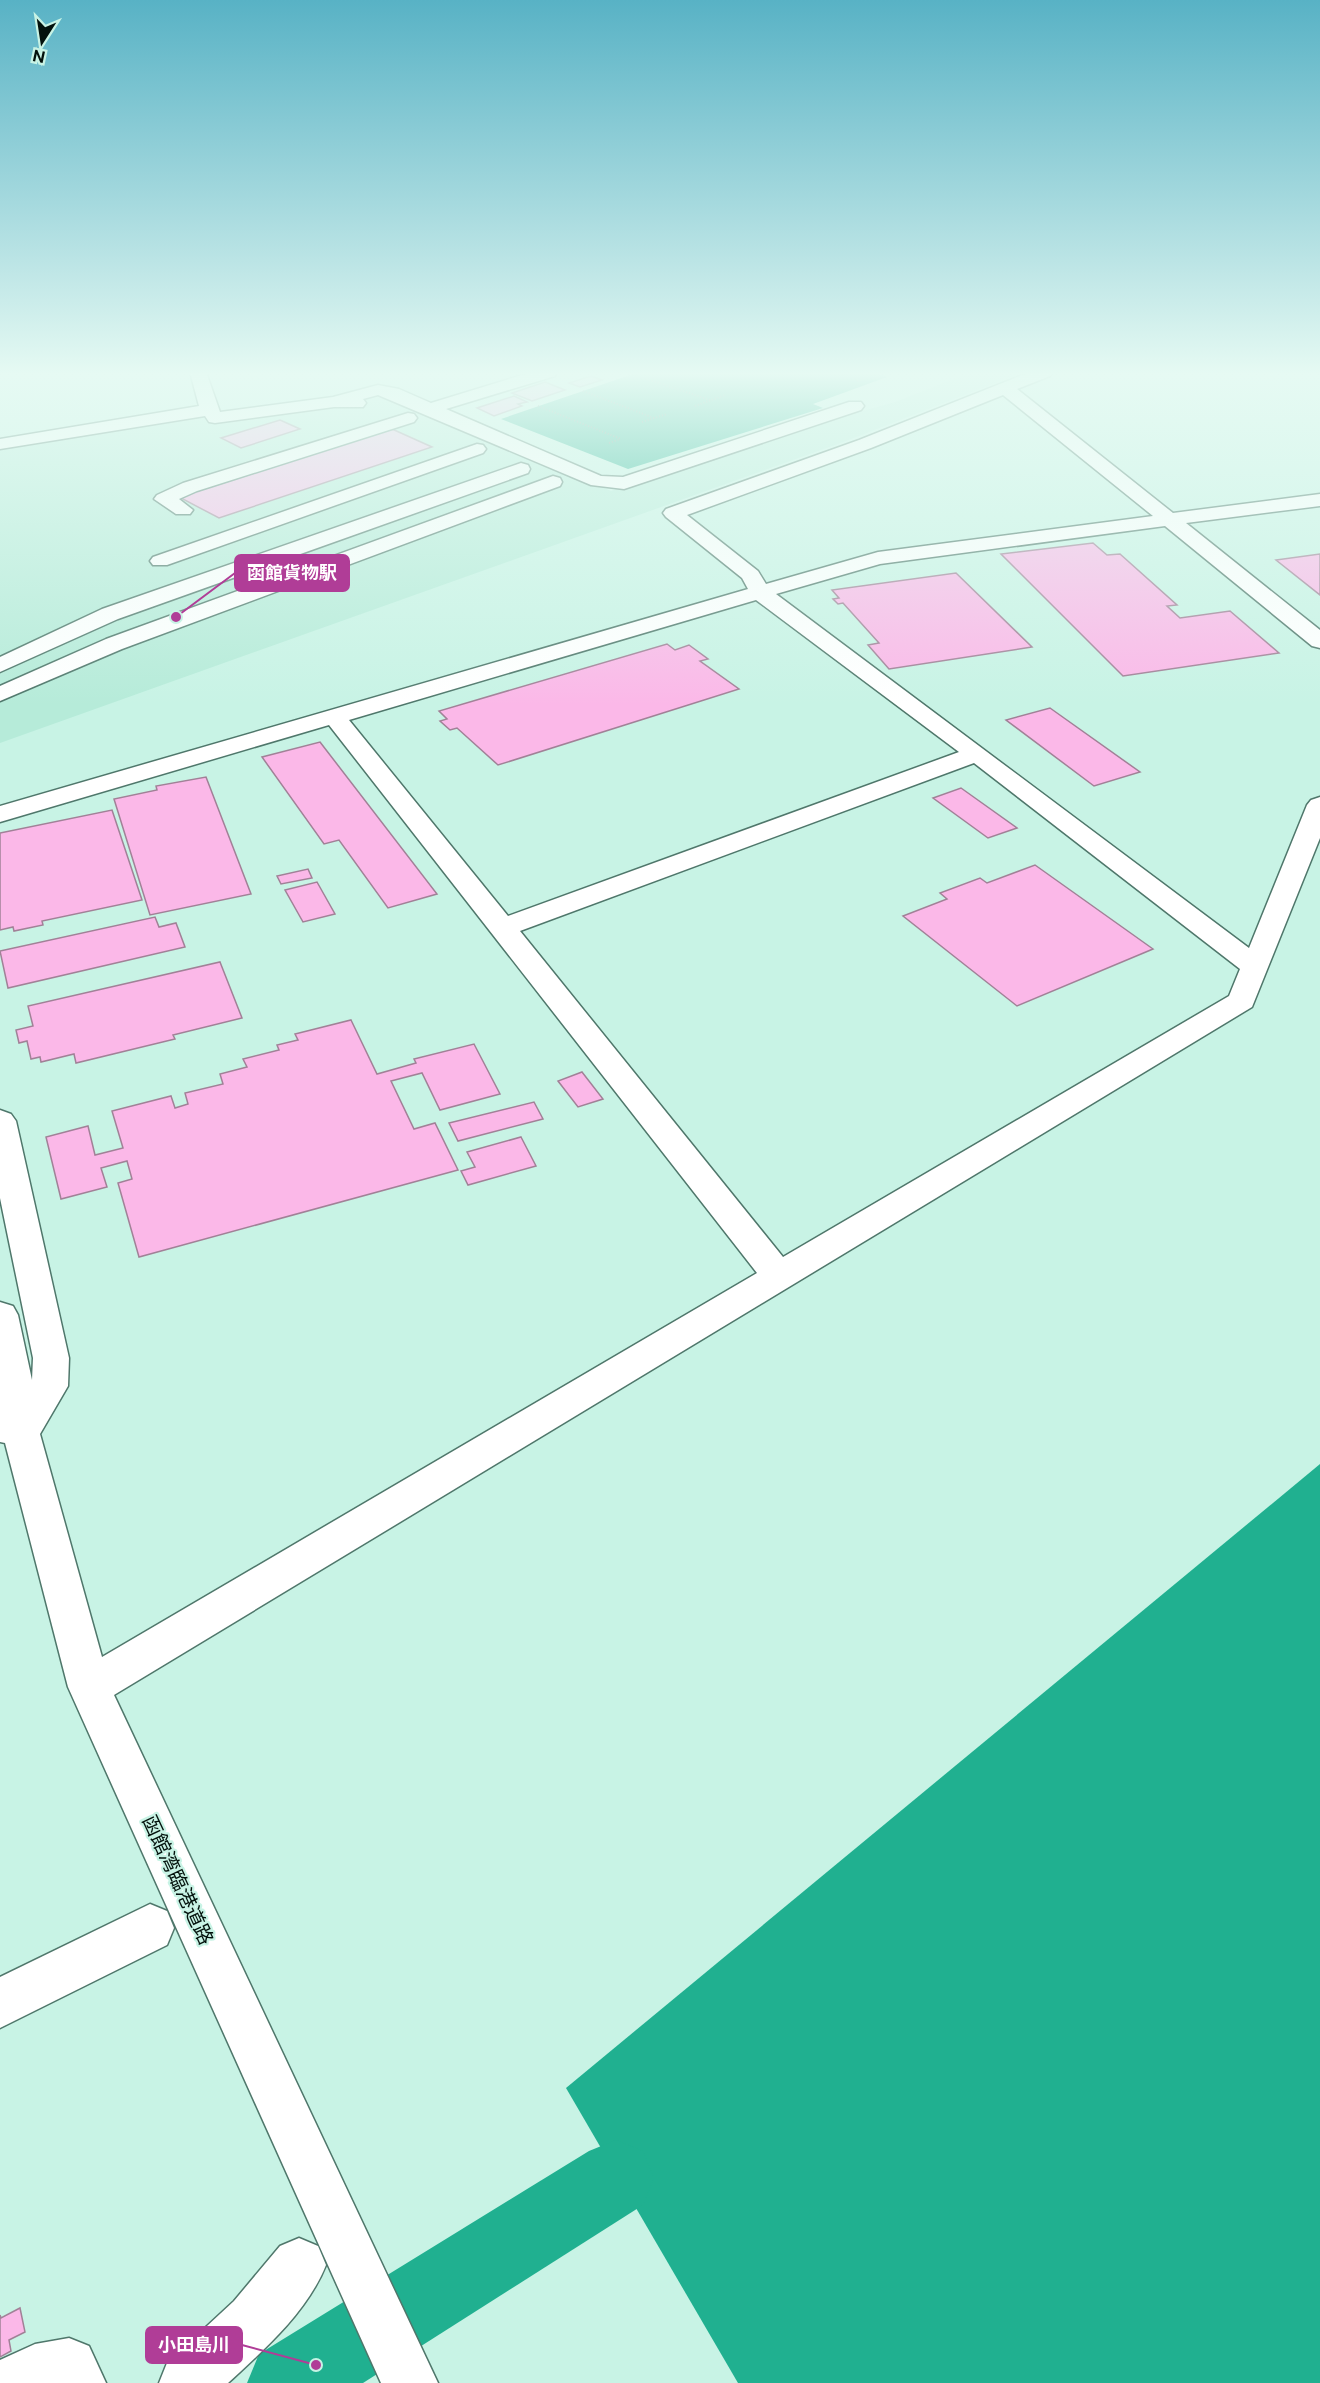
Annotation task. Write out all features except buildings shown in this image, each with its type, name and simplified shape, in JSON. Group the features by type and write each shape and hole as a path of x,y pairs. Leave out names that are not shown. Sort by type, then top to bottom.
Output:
{"street":[{"path":"183,510 164,499 202,483"},
{"path":"160,561 398,483"},
{"path":"0,665 110,614 481,483"},
{"path":"0,694 114,644 550,483"},
{"path":"756,483 673,513 751,575 760,593 977,754 1256,968"},
{"path":"1123,483 1320,641"},
{"path":"0,814 878,558 1320,500"},
{"path":"334,716 779,1276"},
{"path":"502,928 977,754"},
{"path":"89,1687 1242,1001 1320,805"},
{"path":"0,1120 51,1358 50,1386 11,1430"},
{"name":"函館湾臨港道路","path":"5,1336 11,1430 89,1687 408,2378"},
{"path":"0,2003 150,1928"},
{"path":"187,2383 254,2321 299,2265"},
{"path":"15,2383 35,2372 69,2366 78,2383"}],"shaded area":[{"path":"0,483 593,483 611,491 634,483 728,483 0,743"},
{"path":"1320,1464 1320,2383 738,2383 566,2088"}],"waterway":[{"path":"288,2383 616,2178"}],"place":[{"name":"函館貨物駅","path":"176,617"},
{"name":"小田島川","path":"316,2365"}]}
